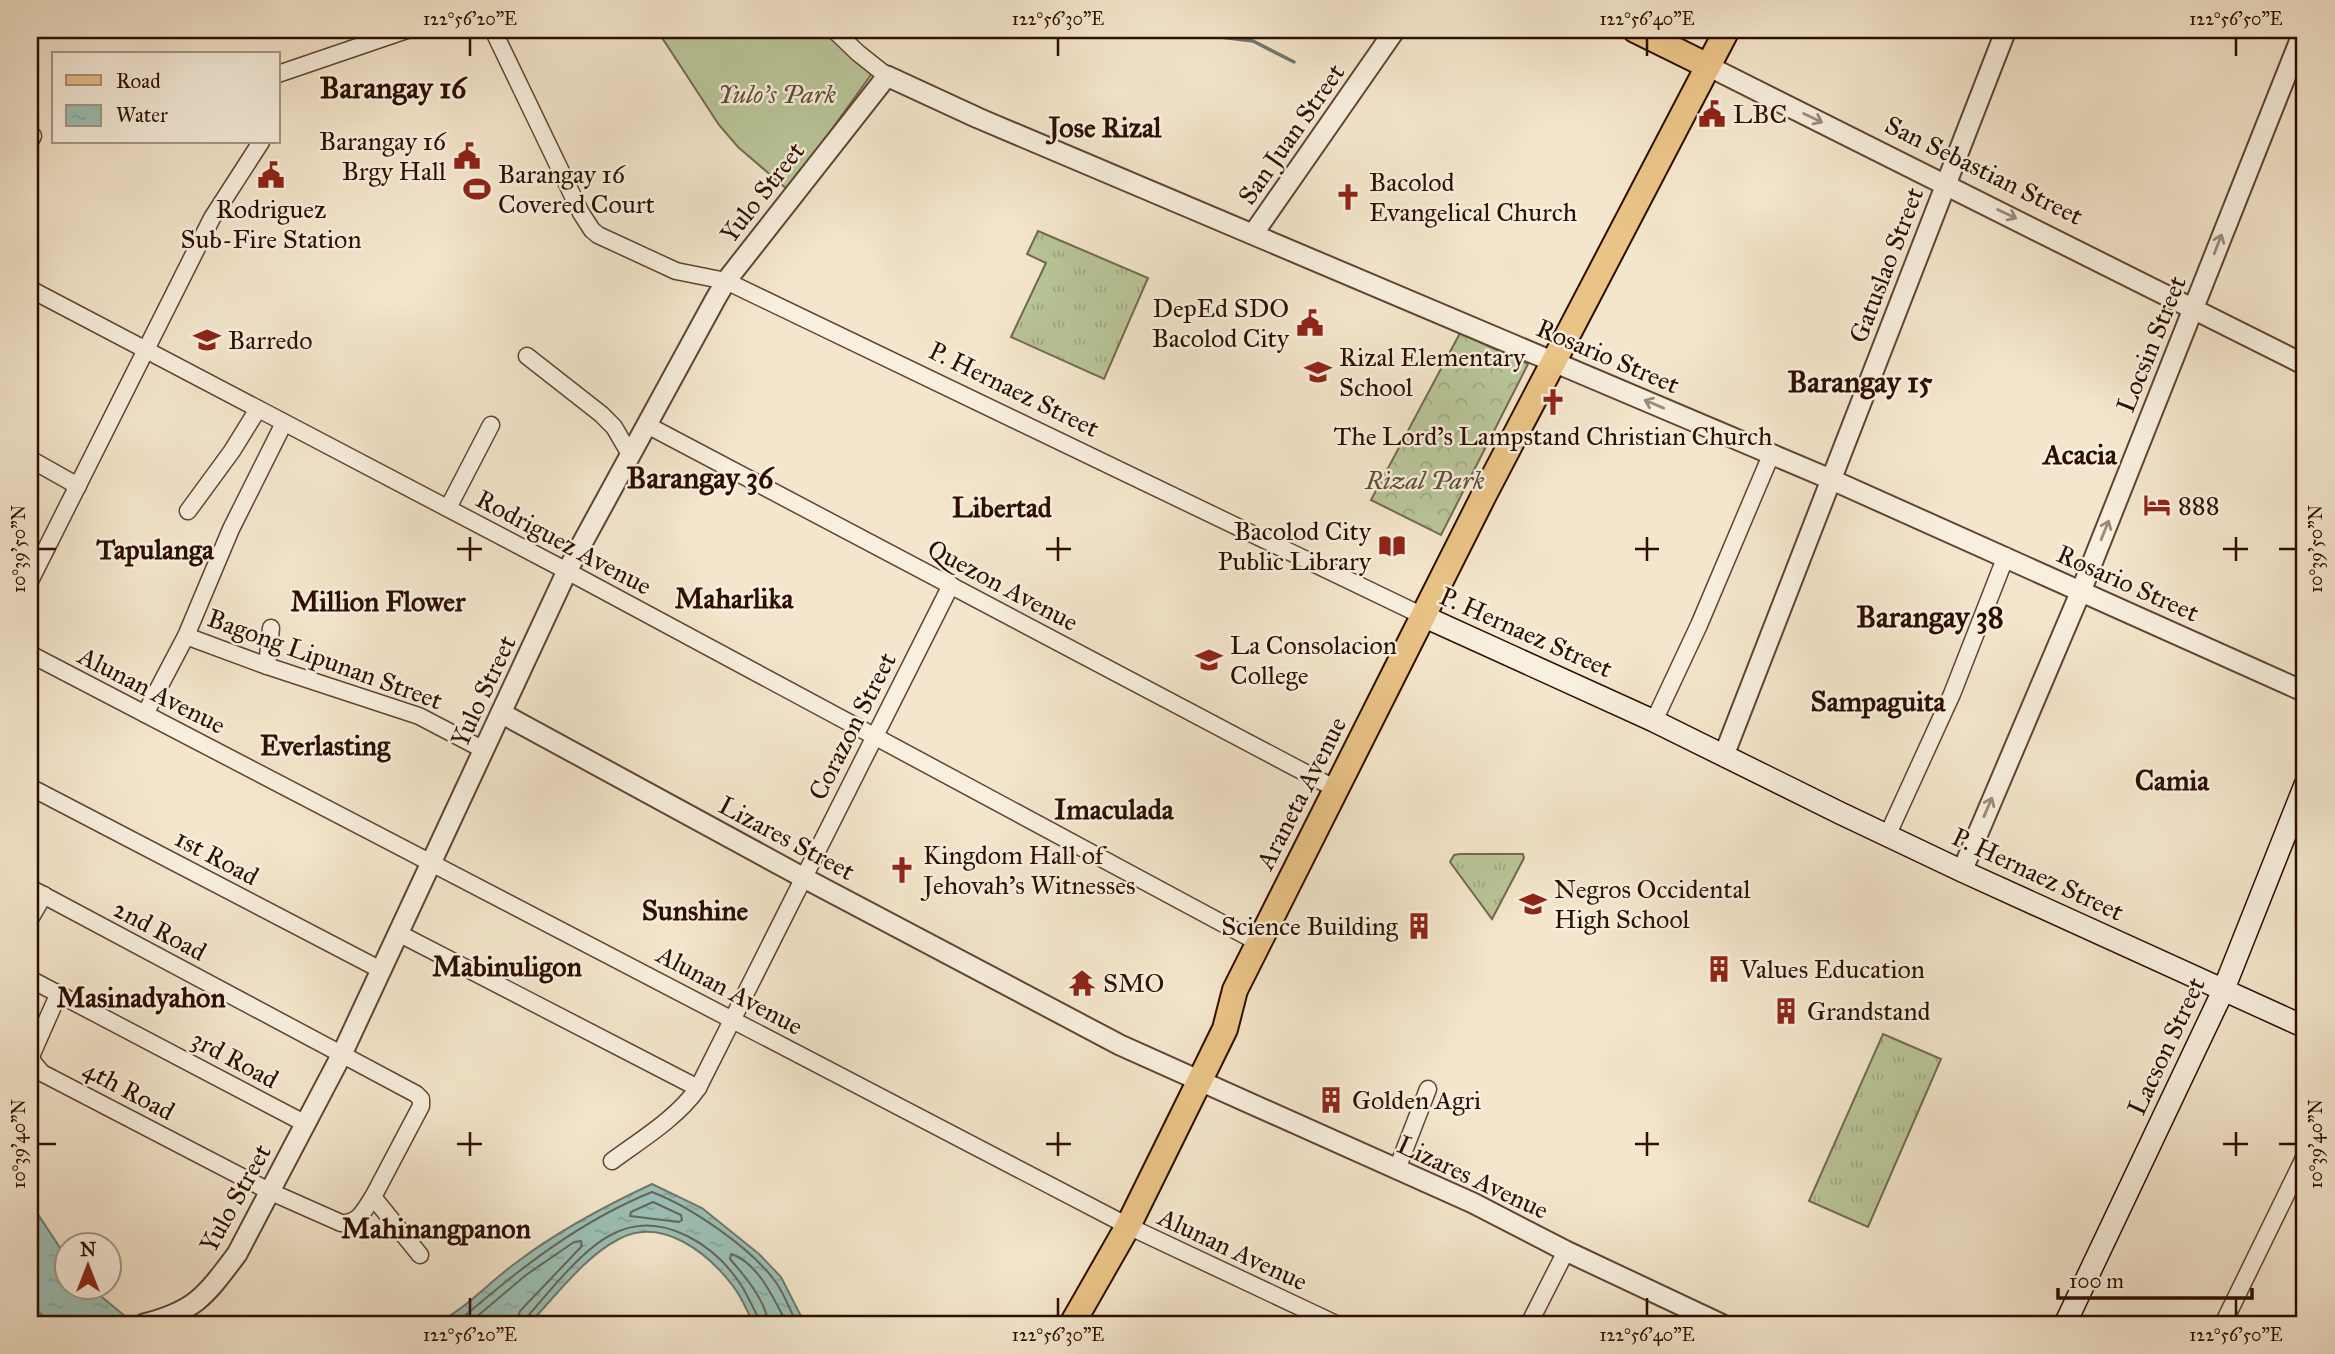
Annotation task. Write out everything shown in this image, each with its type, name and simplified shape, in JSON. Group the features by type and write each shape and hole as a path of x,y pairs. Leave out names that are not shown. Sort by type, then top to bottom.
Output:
{"main road":[{"name":"San Sebastian Street","path":"1635,30 1708,66"},
{"name":"Araneta Avenue","path":"1072,1324 1128,1226 1225,1029 1235,990 1423,617 1553,361 1727,30"},
{"name":"P. Hernaez Street","path":"1423,617 1654,721 1962,871 2305,1027"},
{"name":"Lacson Street","path":"2065,1324 2223,991 2305,785"}],"street":[{"path":"280,73 407,30"},
{"name":"P. Hernaez Street","path":"493,30 581,213 592,230 623,248 676,271 726,281 1423,617"},
{"path":"834,30 887,76"},
{"name":"San Juan Street","path":"1253,234 1395,30"},
{"name":"Gatuslao Street","path":"1724,755 2006,30"},
{"name":"Locsin Street","path":"1962,871 2081,591 2304,30"},
{"name":"San Sebastian Street","path":"1708,66 2194,307 2305,365"},
{"name":"Yulo Street","path":"153,1322 183,1313 200,1300 237,1254 342,1054 568,571 726,281 887,76"},
{"name":"Rosario Street","path":"887,76 966,113 1830,479 2305,692"},
{"path":"30,581 212,218 260,144"},
{"name":"Rodriguez Avenue","path":"30,289 568,571 1259,943"},
{"path":"527,356 614,427 631,456"},
{"path":"188,511 232,451 258,409"},
{"path":"145,714 186,635 231,529 284,423"},
{"path":"447,508 491,425"},
{"name":"Quezon Avenue","path":"647,425 1336,789"},
{"path":"1654,721 1699,625 1771,455"},
{"path":"30,459 78,486"},
{"path":"1888,834 1952,694 2006,556"},
{"name":"Corazon Street","path":"612,1161 678,1111 698,1088 951,585"},
{"path":"267,666 271,628"},
{"name":"Bagong Lipunan Street","path":"186,635 267,666 419,716 484,750"},
{"name":"Alunan Avenue","path":"30,654 1128,1226 1336,1324"},
{"name":"Lizares Street","path":"501,713 804,878 1120,1045 1200,1080"},
{"name":"1st Road","path":"30,787 381,970"},
{"path":"30,919 37,892"},
{"name":"2nd Road","path":"37,892 416,1094 421,1099 421,1106 373,1197"},
{"path":"398,933 698,1088"},
{"name":"3rd Road","path":"30,979 306,1124"},
{"name":"4th Road","path":"58,995 32,1054 37,1069 271,1192 341,1223 357,1220 373,1197"},
{"name":"Lizares Avenue","path":"1200,1080 1474,1203 1566,1251 1721,1324"},
{"path":"1397,1169 1428,1089"},
{"path":"2223,1324 2305,1156"},
{"path":"373,1197 420,1255"},
{"path":"1529,1324 1566,1251"}],"green space":[{"name":"Yulo's Park","path":"657,30 830,30 835,37 833,40 873,72 788,190 738,147 719,125"},
{"path":"1038,231 1148,278 1104,379 1011,337 1046,263 1027,254"},
{"name":"Rizal Park","path":"1460,333 1528,364 1441,535 1371,500"},
{"path":"1523,854 1524,858 1492,919 1450,862 1454,855"},
{"path":"1883,1034 1941,1059 1868,1227 1809,1201"}],"water":[{"path":"652,1184 702,1208 759,1254 781,1277 805,1324 754,1324 736,1290 711,1262 683,1242 651,1232 635,1233 606,1246 582,1266 529,1324 436,1324 565,1229"},
{"path":"30,1202 52,1236 52,1302 108,1302 126,1317 142,1324 52,1324 30,1304"}],"waterway":[{"path":"1185,30 1253,41 1294,62"}],"place":[{"name":"LBC","path":"1712,114"},
{"name":"Barangay 16 Brgy Hall","path":"467,156"},
{"name":"Rodriguez Sub-Fire Station","path":"271,175"},
{"name":"Barangay 16 Covered Court","path":"477,189"},
{"name":"Bacolod Evangelical Church","path":"1348,197"},
{"name":"DepEd SDO Bacolod City","path":"1310,323"},
{"name":"Barredo","path":"207,340"},
{"name":"Rizal Elementary School","path":"1318,372"},
{"name":"The Lord's Lampstand Christian Church","path":"1553,402"},
{"name":"888","path":"2157,505"},
{"name":"Bacolod City Public Library","path":"1392,546"},
{"name":"La Consolacion College","path":"1209,660"},
{"name":"Kingdom Hall of Jehovah's Witnesses","path":"902,870"},
{"name":"Negros Occidental High School","path":"1533,904"},
{"name":"Science Building","path":"1419,926"},
{"name":"Values Education","path":"1719,969"},
{"name":"SMO","path":"1082,983"},
{"name":"Grandstand","path":"1786,1011"},
{"name":"Golden Agri","path":"1331,1100"}],"district":[{"name":"Barangay 16","path":"393,88"},
{"name":"Jose Rizal","path":"1105,127"},
{"name":"Barangay 15","path":"1860,382"},
{"name":"Acacia","path":"2080,454"},
{"name":"Barangay 36","path":"700,478"},
{"name":"Libertad","path":"1002,507"},
{"name":"Tapulanga","path":"155,549"},
{"name":"Maharlika","path":"734,598"},
{"name":"Million Flower","path":"378,601"},
{"name":"Barangay 38","path":"1930,617"},
{"name":"Sampaguita","path":"1878,701"},
{"name":"Everlasting","path":"325,745"},
{"name":"Camia","path":"2172,780"},
{"name":"Imaculada","path":"1114,809"},
{"name":"Sunshine","path":"695,910"},
{"name":"Mabinuligon","path":"507,966"},
{"name":"Masinadyahon","path":"141,997"},
{"name":"Mahinangpanon","path":"436,1228"}]}
